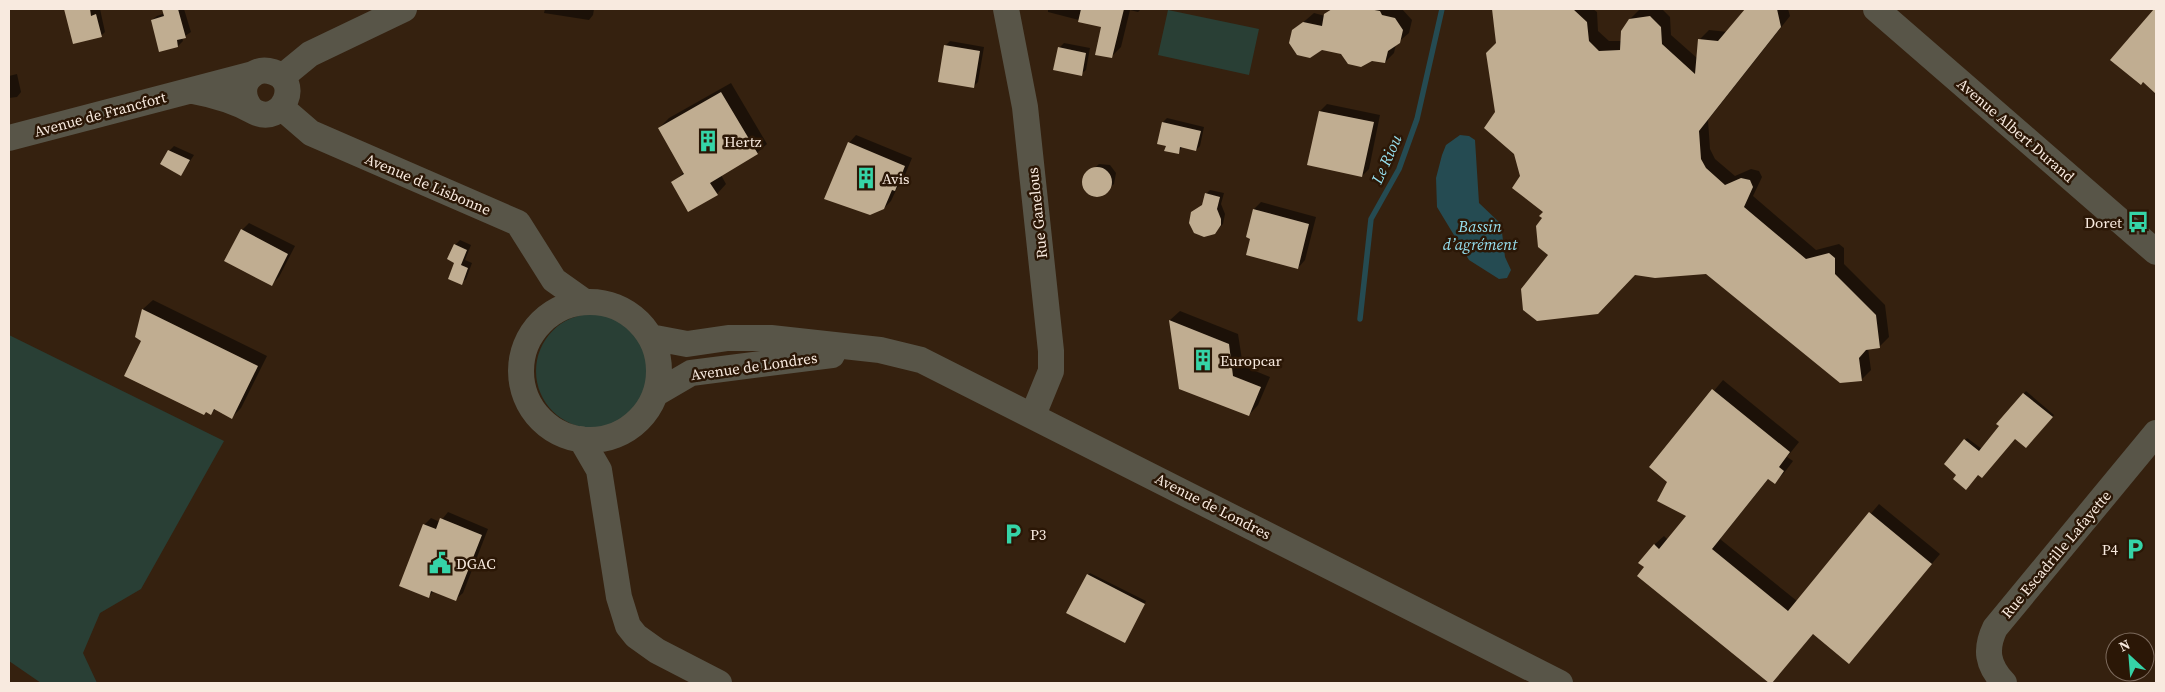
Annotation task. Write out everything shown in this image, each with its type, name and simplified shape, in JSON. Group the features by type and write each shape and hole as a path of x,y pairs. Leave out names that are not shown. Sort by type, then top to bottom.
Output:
{"street":[{"path":"282,77 310,54 404,9"},
{"name":"Rue Ganelous","path":"1006,9 1025,107 1051,352 1052,371 1033,415"},
{"name":"Avenue Albert Durand","path":"1876,9 2156,252"},
{"path":"272,71 282,77 288,92 282,108 271,114 257,113 252,110 247,104 244,91 245,85 254,74 272,71"},
{"name":"Avenue de Francfort","path":"9,138 254,74"},
{"name":"Avenue de Francfort","path":"192,91 214,95 252,110"},
{"name":"Avenue de Lisbonne","path":"282,108 311,133 518,223 554,280 585,302"},
{"path":"546,318 554,280"},
{"path":"585,302 606,304 626,312 642,326 650,337 659,362 659,382 655,394 641,418 626,430 609,438 590,440 570,438 551,429 536,415 526,397 521,376 523,354 531,334 546,318 564,307 585,302"},
{"name":"Avenue de Londres","path":"650,337 687,344 728,338 771,338 859,350 880,350 921,360 1560,683"},
{"name":"Avenue de Londres","path":"655,394 691,373 820,357 859,350"},
{"name":"Rue Escadrille Lafayette","path":"2004,683 1996,674 1988,652 1989,641 1995,628 2156,433"},
{"path":"581,439 599,470 619,596 628,626 636,636 657,651 719,683"}],"green space":[{"path":"1168,10 1259,29 1249,75 1158,55"},
{"path":"593,314 615,319 633,331 645,349 650,371 645,393 633,411 615,423 593,428 571,423 553,411 541,393 536,371 541,349 553,331 571,319"},
{"path":"9,335 224,441 141,589 100,613 83,653 97,683 41,683 9,661"}],"water":[{"name":"Bassin d’agrément","path":"1460,135 1469,136 1475,140 1479,203 1501,224 1505,257 1511,270 1507,278 1499,279 1469,260 1437,207 1436,178 1442,155 1446,145"}],"building":[{"path":"64,9 90,9 91,16 96,14 102,37 73,44"},
{"path":"162,9 178,9 186,38 177,40 178,47 159,52 151,20 164,16"},
{"path":"1081,9 1124,9 1112,58 1095,55 1101,27 1078,22"},
{"path":"1332,9 1369,9 1380,11 1382,15 1395,18 1403,30 1400,43 1388,51 1385,63 1372,61 1361,67 1348,64 1341,54 1322,50 1310,58 1297,55 1289,43 1292,30 1303,22 1322,26 1324,14"},
{"path":"1492,9 1573,9 1587,22 1589,41 1599,51 1620,50 1621,31 1629,19 1650,16 1661,27 1662,44 1695,74 1698,39 1718,41 1745,9 1777,9 1781,27 1699,131 1701,159 1706,168 1725,185 1741,178 1750,180 1753,187 1744,207 1806,259 1829,253 1835,258 1835,274 1876,315 1880,348 1866,350 1859,358 1862,381 1840,383 1706,274 1655,278 1635,275 1598,314 1537,321 1523,310 1521,289 1548,255 1538,247 1536,226 1542,218 1539,216 1543,212 1512,188 1520,176 1514,154 1484,128 1495,112 1486,53 1496,43"},
{"path":"2156,9 2156,94 2143,82 2141,85 2110,60"},
{"path":"944,45 980,51 974,88 938,82"},
{"path":"1058,47 1086,53 1082,76 1053,70"},
{"name":"Hertz","path":"721,92 758,154 710,183 718,195 688,212 671,182 684,174 658,128"},
{"path":"1319,111 1374,122 1362,177 1307,165"},
{"path":"1162,122 1201,131 1196,151 1180,147 1179,154 1164,151 1166,146 1157,144"},
{"name":"Avis","path":"848,142 905,166 895,191 892,190 884,209 870,215 824,199"},
{"path":"168,150 190,160 181,176 160,164"},
{"path":"1097,167 1103,168 1111,176 1111,188 1103,196 1097,197 1091,196 1083,188 1082,182 1083,176 1091,168"},
{"path":"1205,193 1220,197 1217,209 1221,225 1215,234 1204,237 1194,233 1189,223 1191,212 1202,205"},
{"path":"1253,209 1309,224 1298,269 1246,255 1250,239 1246,237"},
{"path":"241,229 288,254 272,286 224,261"},
{"path":"454,244 467,250 461,265 468,268 462,285 448,279 454,263 447,259"},
{"path":"142,309 258,366 232,419 214,409 211,415 206,412 204,415 124,376 141,341 135,337"},
{"name":"Europcar","path":"1169,320 1229,344 1233,376 1261,387 1249,416 1179,389"},
{"path":"1712,389 1790,452 1779,467 1784,471 1775,484 1768,479 1712,549 1788,611 1869,512 1932,564 1849,664 1813,634 1772,683 1769,683 1637,576 1644,567 1638,563 1654,544 1659,549 1686,516 1657,501 1667,482 1649,467"},
{"path":"2023,393 2053,417 2026,448 2015,439 1982,478 1978,475 1966,490 1953,479 1956,475 1944,464 1964,439 1979,451 1999,426 1996,424"},
{"path":"440,518 482,535 456,601 431,591 429,598 399,586 423,524 436,529"},
{"path":"1087,574 1145,604 1125,643 1066,613"}],"waterway":[{"name":"Le Riou","path":"1360,319 1371,219 1399,169 1417,119 1442,9"}],"place":[{"name":"Hertz","path":"708,141"},
{"name":"Avis","path":"866,178"},
{"name":"Doret","path":"2138,222"},
{"name":"Europcar","path":"1203,360"},
{"name":"P3","path":"1013,534"},
{"name":"P4","path":"2135,549"},
{"name":"DGAC","path":"440,563"}]}
